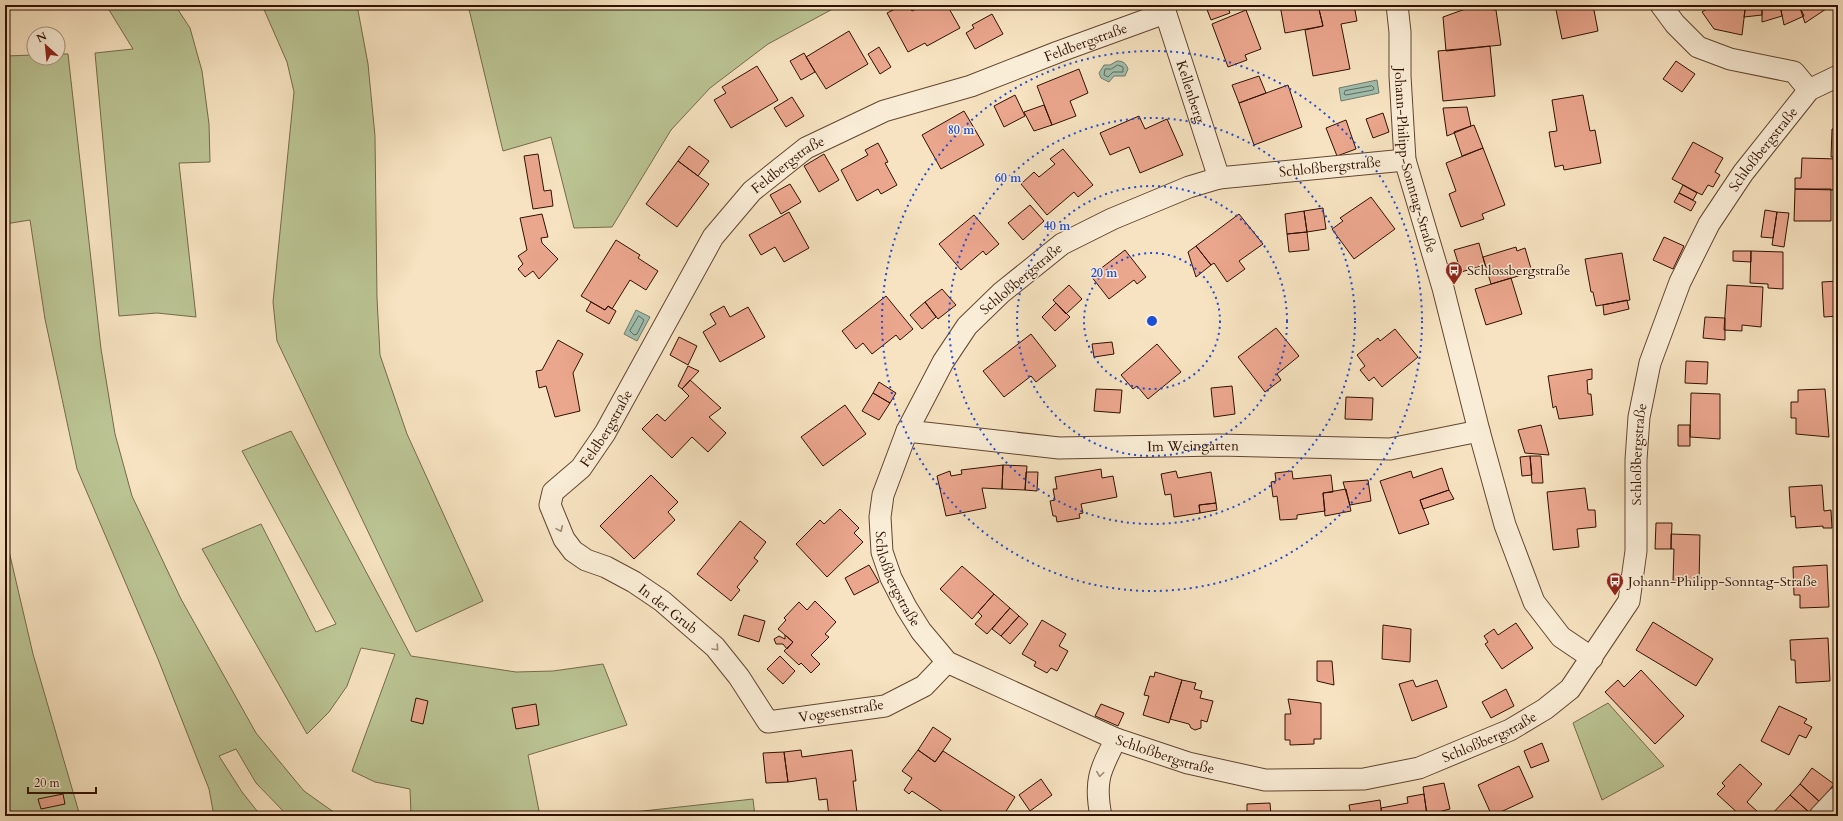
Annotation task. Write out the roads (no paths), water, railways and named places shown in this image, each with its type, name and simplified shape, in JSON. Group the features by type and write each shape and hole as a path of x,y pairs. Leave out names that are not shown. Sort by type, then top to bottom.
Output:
{"street":[{"name":"Johann-Philipp-Sonntag-Straße","path":"1397,5 1400,32 1400,76 1404,160 1443,288 1479,432 1505,526 1534,602 1561,637 1592,658"},
{"path":"1661,5 1675,24 1698,48 1730,60 1794,72 1809,90"},
{"name":"Kellenberg","path":"1164,9 1219,178"},
{"name":"Feldbergstraße","path":"553,492 581,468 605,433 713,237 752,191 806,148 884,111 971,86 1164,9"},
{"name":"Schloßbergstraße","path":"1404,160 1219,178 1190,187 1112,219 1062,244 1001,293 963,332 943,362 907,431 883,495 880,517 882,552 891,578 906,608 921,631 947,662 1116,739 1188,764 1265,780 1364,779 1419,768 1510,730 1545,709 1570,689 1629,601 1636,551 1636,460 1639,417 1650,363 1680,282 1709,224 1743,173 1809,90 1838,76"},
{"name":"Im Weingarten","path":"907,431 1060,448 1219,445 1390,449 1479,432"},
{"name":"In der Grub","path":"553,492 550,505 564,539 573,551 586,560 634,582 674,611 715,647 739,677 768,722"},
{"name":"Vogesenstraße","path":"768,722 885,706 924,686 947,662"},
{"path":"1101,816 1097,797 1101,768 1116,739"},
{"path":"1820,816 1838,797"}],"water":[{"path":"1117,61 1121,61 1127,67 1128,69 1125,76 1114,76 1109,82 1101,78 1099,73 1104,65 1110,65"},
{"path":"1377,80 1379,93 1341,101 1339,88"},
{"path":"636,310 650,317 637,341 624,334"}],"place":[{"name":"Schlossbergstraße","path":"1454,285"},
{"name":"Johann-Philipp-Sonntag-Straße","path":"1615,596"}]}
